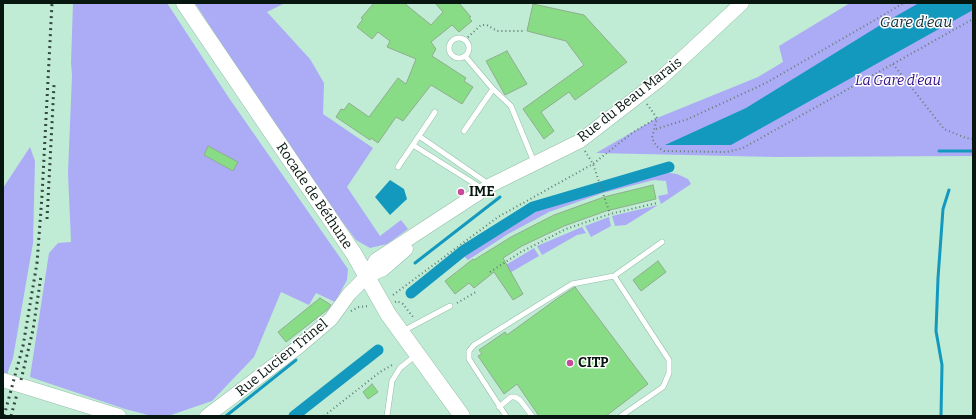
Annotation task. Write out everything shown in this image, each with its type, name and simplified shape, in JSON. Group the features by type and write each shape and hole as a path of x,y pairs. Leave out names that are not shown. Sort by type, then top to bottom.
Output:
{"main road":[{"name":"Rocade de Béthune","path":"184,3 367,276 383,303 462,416"}],"street":[{"name":"Rue du Beau Marais","path":"367,276 376,260 487,187 534,162 580,141 659,80 742,3"},
{"name":"Rue Lucien Trinel","path":"207,416 296,348 331,319 349,294 367,276"},
{"path":"3,380 119,416"}],"lane":[{"path":"455,38 465,40 469,49 465,56 458,58 453,56 449,46 455,38"},
{"path":"465,56 493,89 511,106 534,162"},
{"path":"464,131 493,89"},
{"path":"398,167 435,112"},
{"path":"419,136 487,187"},
{"path":"413,145 487,187"},
{"path":"506,416 469,359 469,351 474,345 572,284 614,276 662,242"},
{"path":"614,276 668,360 669,366 669,373 664,387 621,416"},
{"path":"402,331 450,306"},
{"path":"387,416 392,381 400,368 418,354"},
{"path":"499,407 511,397 516,397 532,416"}],"path":[{"path":"656,129 688,119 766,83 904,3"},
{"path":"640,95 657,118 656,129 652,138 656,146 664,151 727,152 743,148 973,19"},
{"path":"465,40 481,25 487,25 497,31 524,31"},
{"path":"893,64 944,129 966,138 973,139"},
{"path":"383,303 498,217 593,164 632,133 657,118"},
{"path":"580,141 593,164 610,214"},
{"path":"490,272 521,252 566,230 610,214 657,203"},
{"path":"450,306 476,292"},
{"path":"324,416 380,372 393,365 400,368"}],"green space":[{"path":"73,3 167,3 229,98 348,269 347,280 335,302 316,293 309,305 281,292 254,357 212,401 168,416 152,416 125,409 30,377 49,253 58,243 71,242 68,173"},
{"path":"195,3 285,3 267,12 310,59 324,83 323,114 373,148 347,187 380,236 401,220 408,229 387,244 370,248 356,240 268,116"},
{"name":"La Gare d'eau","path":"850,3 973,3 973,156 775,157 596,153 657,118 758,77 783,62 779,46"},
{"path":"30,147 35,161 33,243 13,358 5,380 3,380 3,188"},
{"path":"663,172 677,174 688,179 691,184 661,204 658,196 668,194 666,181 654,180 603,193 549,212 508,234 468,260 464,256 520,220 550,205 604,187"},
{"path":"658,205 626,225 615,226 612,216"},
{"path":"609,217 611,226 591,237 585,226"},
{"path":"582,227 586,233 577,235 542,255 537,246"},
{"path":"534,248 539,256 501,278 496,271"}],"water":[{"name":"Gare d'eau","path":"919,3 973,3 973,10 731,145 665,145 746,108 882,24"},
{"path":"390,180 404,189 407,199 390,215 375,197"}],"building":[{"path":"374,3 404,3 431,25 443,12 435,3 459,3 471,17 469,18 472,21 459,32 452,25 431,42 436,49 432,56 466,78 464,81 473,87 462,104 431,85 403,121 396,117 378,143 371,138 370,140 336,117 341,109 344,110 349,103 369,117 398,78 406,84 416,59 387,47 390,41 378,32 372,39 357,27 363,19 361,18"},
{"path":"533,4 584,15 627,62 575,100 569,92 541,112 554,131 544,139 523,109 584,65 566,41 527,31"},
{"path":"507,51 527,84 505,95 486,61"},
{"path":"208,146 238,162 233,171 204,155"},
{"path":"653,185 656,199 606,211 564,226 522,246 503,258 523,294 513,300 494,272 474,288 469,283 455,294 445,281 473,259 474,260 511,237 554,215 604,197"},
{"path":"658,261 666,272 641,291 633,280"},
{"name":"CITP","path":"575,287 648,384 606,416 539,416 517,384 504,394 478,356 482,354 479,350 505,332 507,335"},
{"path":"320,298 331,305 327,310 286,342 278,332"},
{"path":"372,384 378,392 368,399 363,392"}],"waterway":[{"path":"939,151 973,151"},
{"path":"411,293 463,251 533,207 669,167"},
{"path":"941,416 942,365 936,331 943,209 949,190"},
{"path":"415,263 500,197"},
{"path":"294,416 378,350"},
{"path":"226,416 296,360"}],"railway":[{"path":"4,416 23,346 37,263 52,3"},
{"path":"47,219 54,85"},
{"path":"21,380 33,330 41,276"},
{"path":"11,416 17,394"}],"place":[{"name":"IME","path":"461,192"},
{"name":"CITP","path":"570,363"}]}
